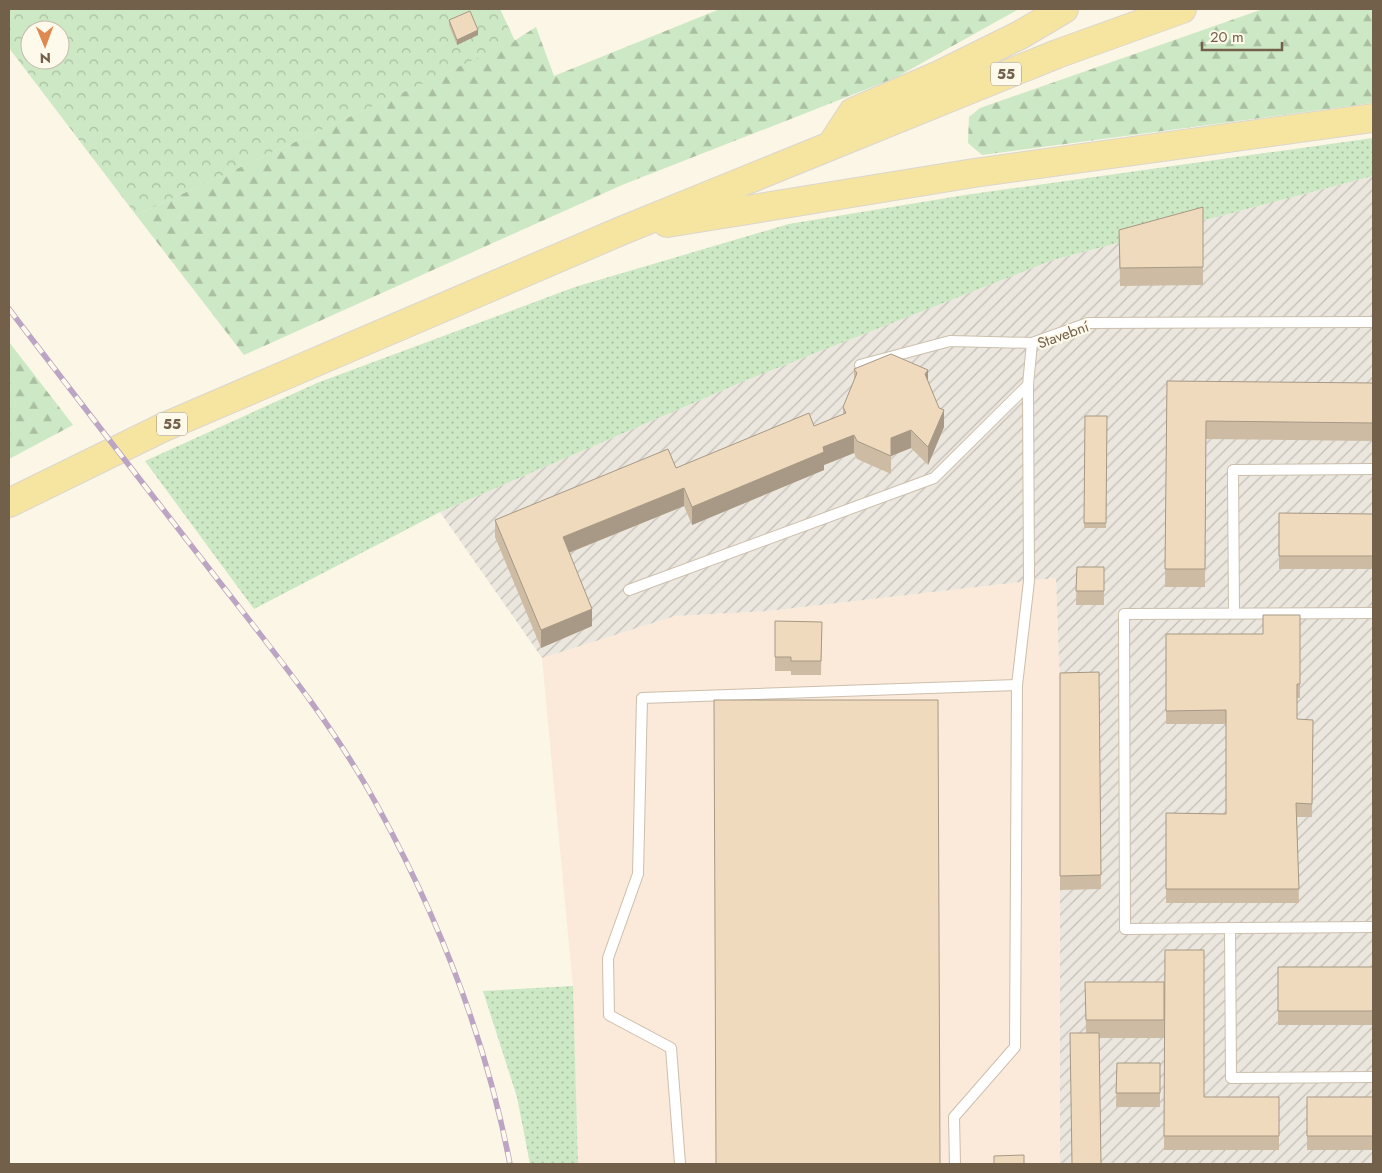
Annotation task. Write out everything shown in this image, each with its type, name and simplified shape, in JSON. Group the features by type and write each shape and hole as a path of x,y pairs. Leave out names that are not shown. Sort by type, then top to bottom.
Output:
{"main road":[{"path":"832,144 853,112 939,75 1020,35 1064,9"},
{"name":"55","path":"9,503 162,428 621,231 1057,54 1182,9"},
{"path":"621,231 974,173 1373,118"}],"lane":[{"name":"Stavební","path":"955,1164 954,1117 1015,1047 1017,684 1029,581 1028,385 1032,343 1088,323 1373,322"},
{"path":"860,365 950,341 1032,343"},
{"path":"629,590 934,478 1028,385"},
{"path":"1234,614 1233,470 1373,469"},
{"path":"1373,613 1124,614 1125,929 1373,927"},
{"path":"680,1164 671,1048 609,1015 608,958 638,874 642,698 1017,684"},
{"path":"1230,928 1231,1078 1373,1077"}],"shaded area":[{"path":"1373,176 1373,1164 1060,1164 1060,686 1056,578 768,611 675,616 542,658 440,512 747,380 1053,260"},
{"path":"1056,578 1060,686 1060,1164 578,1164 573,986 542,658 675,616 768,611"}],"green space":[{"path":"9,9 500,9 515,41 136,215 26,70 70,70 70,20 20,20 20,62 9,48"},
{"path":"720,9 1019,9 895,78 622,185 244,355 136,215 514,41 536,27 554,76"},
{"path":"1263,9 1373,9 1373,103 982,155 968,143 969,117 980,108"},
{"path":"1373,138 1373,176 1053,260 747,380 440,512 254,609 145,461 317,383 575,287 789,224 965,195"},
{"path":"9,342 73,425 9,459"},
{"path":"573,986 578,1164 530,1164 517,1097 483,991"}],"building":[{"path":"470,11 478,30 457,40 449,20"},
{"path":"1203,207 1203,267 1120,268 1119,230"},
{"path":"891,354 928,370 925,374 939,408 944,410 928,447 911,430 891,438 891,456 857,441 854,435 823,447 824,452 692,507 684,488 563,537 592,609 541,630 495,520 668,449 676,468 809,413 814,426 846,413 843,407 857,373 854,369"},
{"path":"1167,381 1373,383 1373,423 1206,421 1205,569 1165,569"},
{"path":"1085,416 1107,416 1106,523 1084,523"},
{"path":"1279,513 1373,514 1373,556 1279,556"},
{"path":"1077,567 1104,567 1104,591 1076,591"},
{"path":"1263,615 1300,615 1300,684 1297,684 1297,719 1313,720 1312,804 1296,803 1299,889 1166,889 1166,813 1226,814 1226,710 1166,711 1166,634 1263,634"},
{"path":"775,621 822,622 821,661 791,661 791,657 775,657"},
{"path":"1099,672 1101,875 1060,876 1060,673"},
{"path":"714,700 938,700 940,1164 716,1164"},
{"path":"1165,950 1204,950 1204,1097 1279,1097 1279,1136 1164,1136"},
{"path":"1278,967 1373,967 1373,1011 1278,1011"},
{"path":"1085,982 1164,982 1164,1020 1086,1020"},
{"path":"1070,1033 1099,1033 1101,1164 1072,1164"},
{"path":"1117,1063 1160,1063 1160,1093 1116,1093"},
{"path":"1307,1097 1373,1097 1373,1136 1307,1136"},
{"path":"1024,1155 1024,1164 994,1164 994,1156"}],"railway":[{"path":"9,309 282,663 323,719 361,777 421,892 458,981 488,1071 510,1164"}]}
